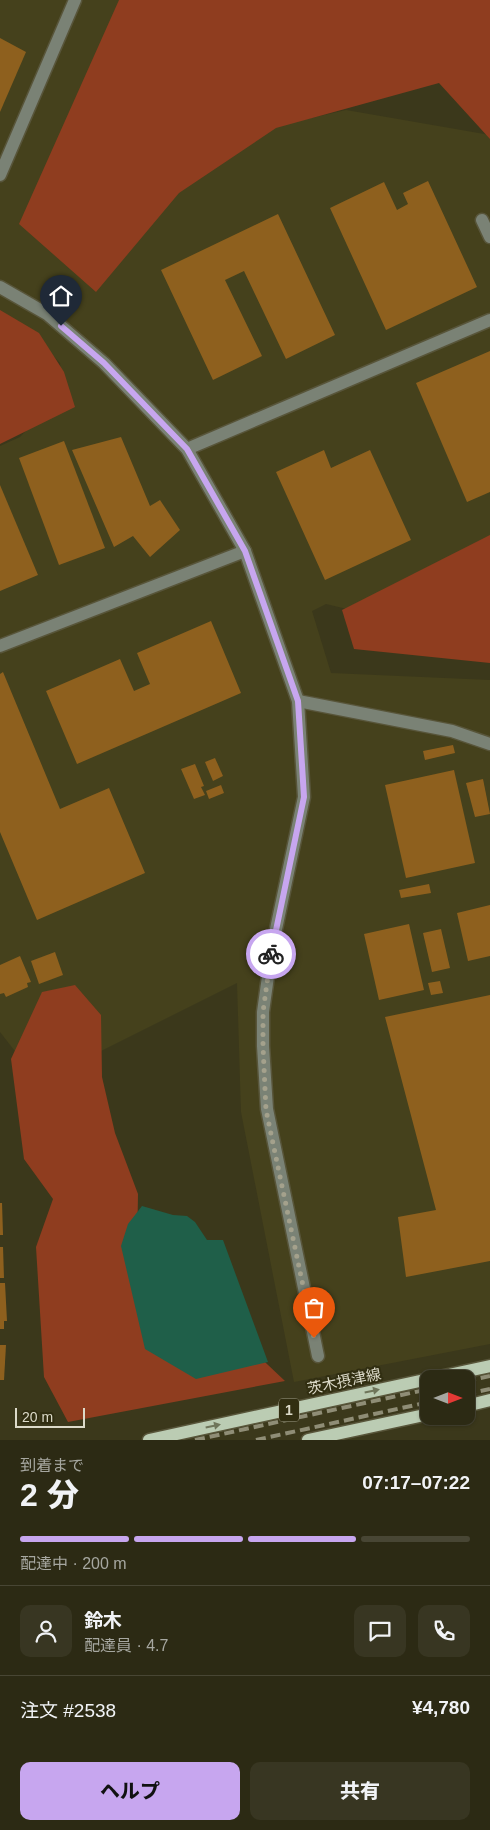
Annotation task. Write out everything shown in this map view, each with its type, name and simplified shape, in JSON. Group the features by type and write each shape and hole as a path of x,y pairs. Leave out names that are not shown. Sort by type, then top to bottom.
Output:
{"main road":[{"name":"茨木摂津線","path":"471,1370 490,1366"},
{"name":"茨木摂津線","path":"149,1440 420,1381"},
{"path":"475,1404 490,1400"},
{"name":"1","path":"308,1440 420,1416"}],"lane":[{"path":"0,175 75,0"},
{"path":"482,220 490,237"},
{"path":"0,286 47,314 104,363 187,449 245,551 298,701 304,797 272,948 263,1012 263,1046 266,1110 318,1356"},
{"path":"187,449 490,320"},
{"path":"0,646 245,551"},
{"path":"298,701 452,731 490,744"}],"shaded area":[{"path":"0,0 229,0 254,131 346,110 490,135 490,612 460,636 326,604 312,611 331,673 490,680 490,1344 294,1382 241,1112 237,983 39,1082 0,1032 0,446 20,437 62,393 60,363 41,343 0,323"},
{"path":"119,0 490,0 490,139 439,83 276,128 179,193 96,292 19,224"},
{"path":"0,310 39,333 64,372 75,407 0,444"},
{"path":"490,535 490,663 354,649 342,610"},
{"path":"75,985 101,1015 102,1077 115,1133 138,1194 137,1252 248,1346 285,1381 68,1422 44,1377 36,1247 53,1199 24,1159 11,1059 42,992"},
{"path":"142,1206 173,1215 187,1216 195,1222 207,1240 223,1240 268,1362 196,1379 145,1349 121,1246 128,1224"}],"building":[{"path":"0,38 26,52 0,112"},
{"path":"428,181 477,287 386,330 330,208 384,182 397,210 408,204 403,193"},
{"path":"278,214 335,335 286,359 244,271 225,280 262,356 213,380 161,270"},
{"path":"490,351 490,492 467,502 416,383"},
{"path":"121,437 150,506 160,500 180,530 150,557 133,536 114,547 72,450"},
{"path":"64,441 105,548 59,565 19,458"},
{"path":"324,450 331,468 370,450 411,540 325,580 276,472"},
{"path":"0,485 38,575 0,591"},
{"path":"211,621 241,693 77,764 46,691 120,659 134,691 150,684 137,653"},
{"path":"3,672 60,809 109,788 145,873 37,920 0,832 0,674"},
{"path":"453,745 455,753 425,760 423,751"},
{"path":"215,758 223,776 213,781 205,762"},
{"path":"195,764 204,786 201,787 205,795 194,799 181,769"},
{"path":"454,770 475,863 406,878 385,785"},
{"path":"483,779 490,814 475,817 466,783"},
{"path":"221,785 224,793 209,799 206,791"},
{"path":"429,884 431,893 401,898 399,890"},
{"path":"490,905 490,956 468,961 457,913"},
{"path":"409,924 424,990 379,1000 364,934"},
{"path":"441,929 450,968 432,972 423,933"},
{"path":"55,952 63,975 39,984 31,961"},
{"path":"20,956 31,982 27,983 28,987 6,997 4,993 0,994 0,965"},
{"path":"440,981 443,993 431,995 428,983"},
{"path":"490,995 490,1261 406,1277 398,1217 436,1210 385,1017"},
{"path":"0,1203 2,1203 3,1235 0,1235"},
{"path":"0,1247 3,1247 4,1278 0,1278"},
{"path":"0,1283 5,1283 7,1321 4,1321 4,1329 0,1329"},
{"path":"0,1345 6,1345 4,1380 0,1380"}],"railway":[{"path":"475,1379 490,1376"},
{"path":"475,1392 490,1389"},
{"path":"195,1440 420,1391"},
{"path":"256,1440 420,1404"}],"way so far":[{"path":"271,954 263,1012 266,1110 314,1338"}],"route":[{"path":"61,326 104,363 187,449 245,551 298,701 304,797 271,954"}]}
